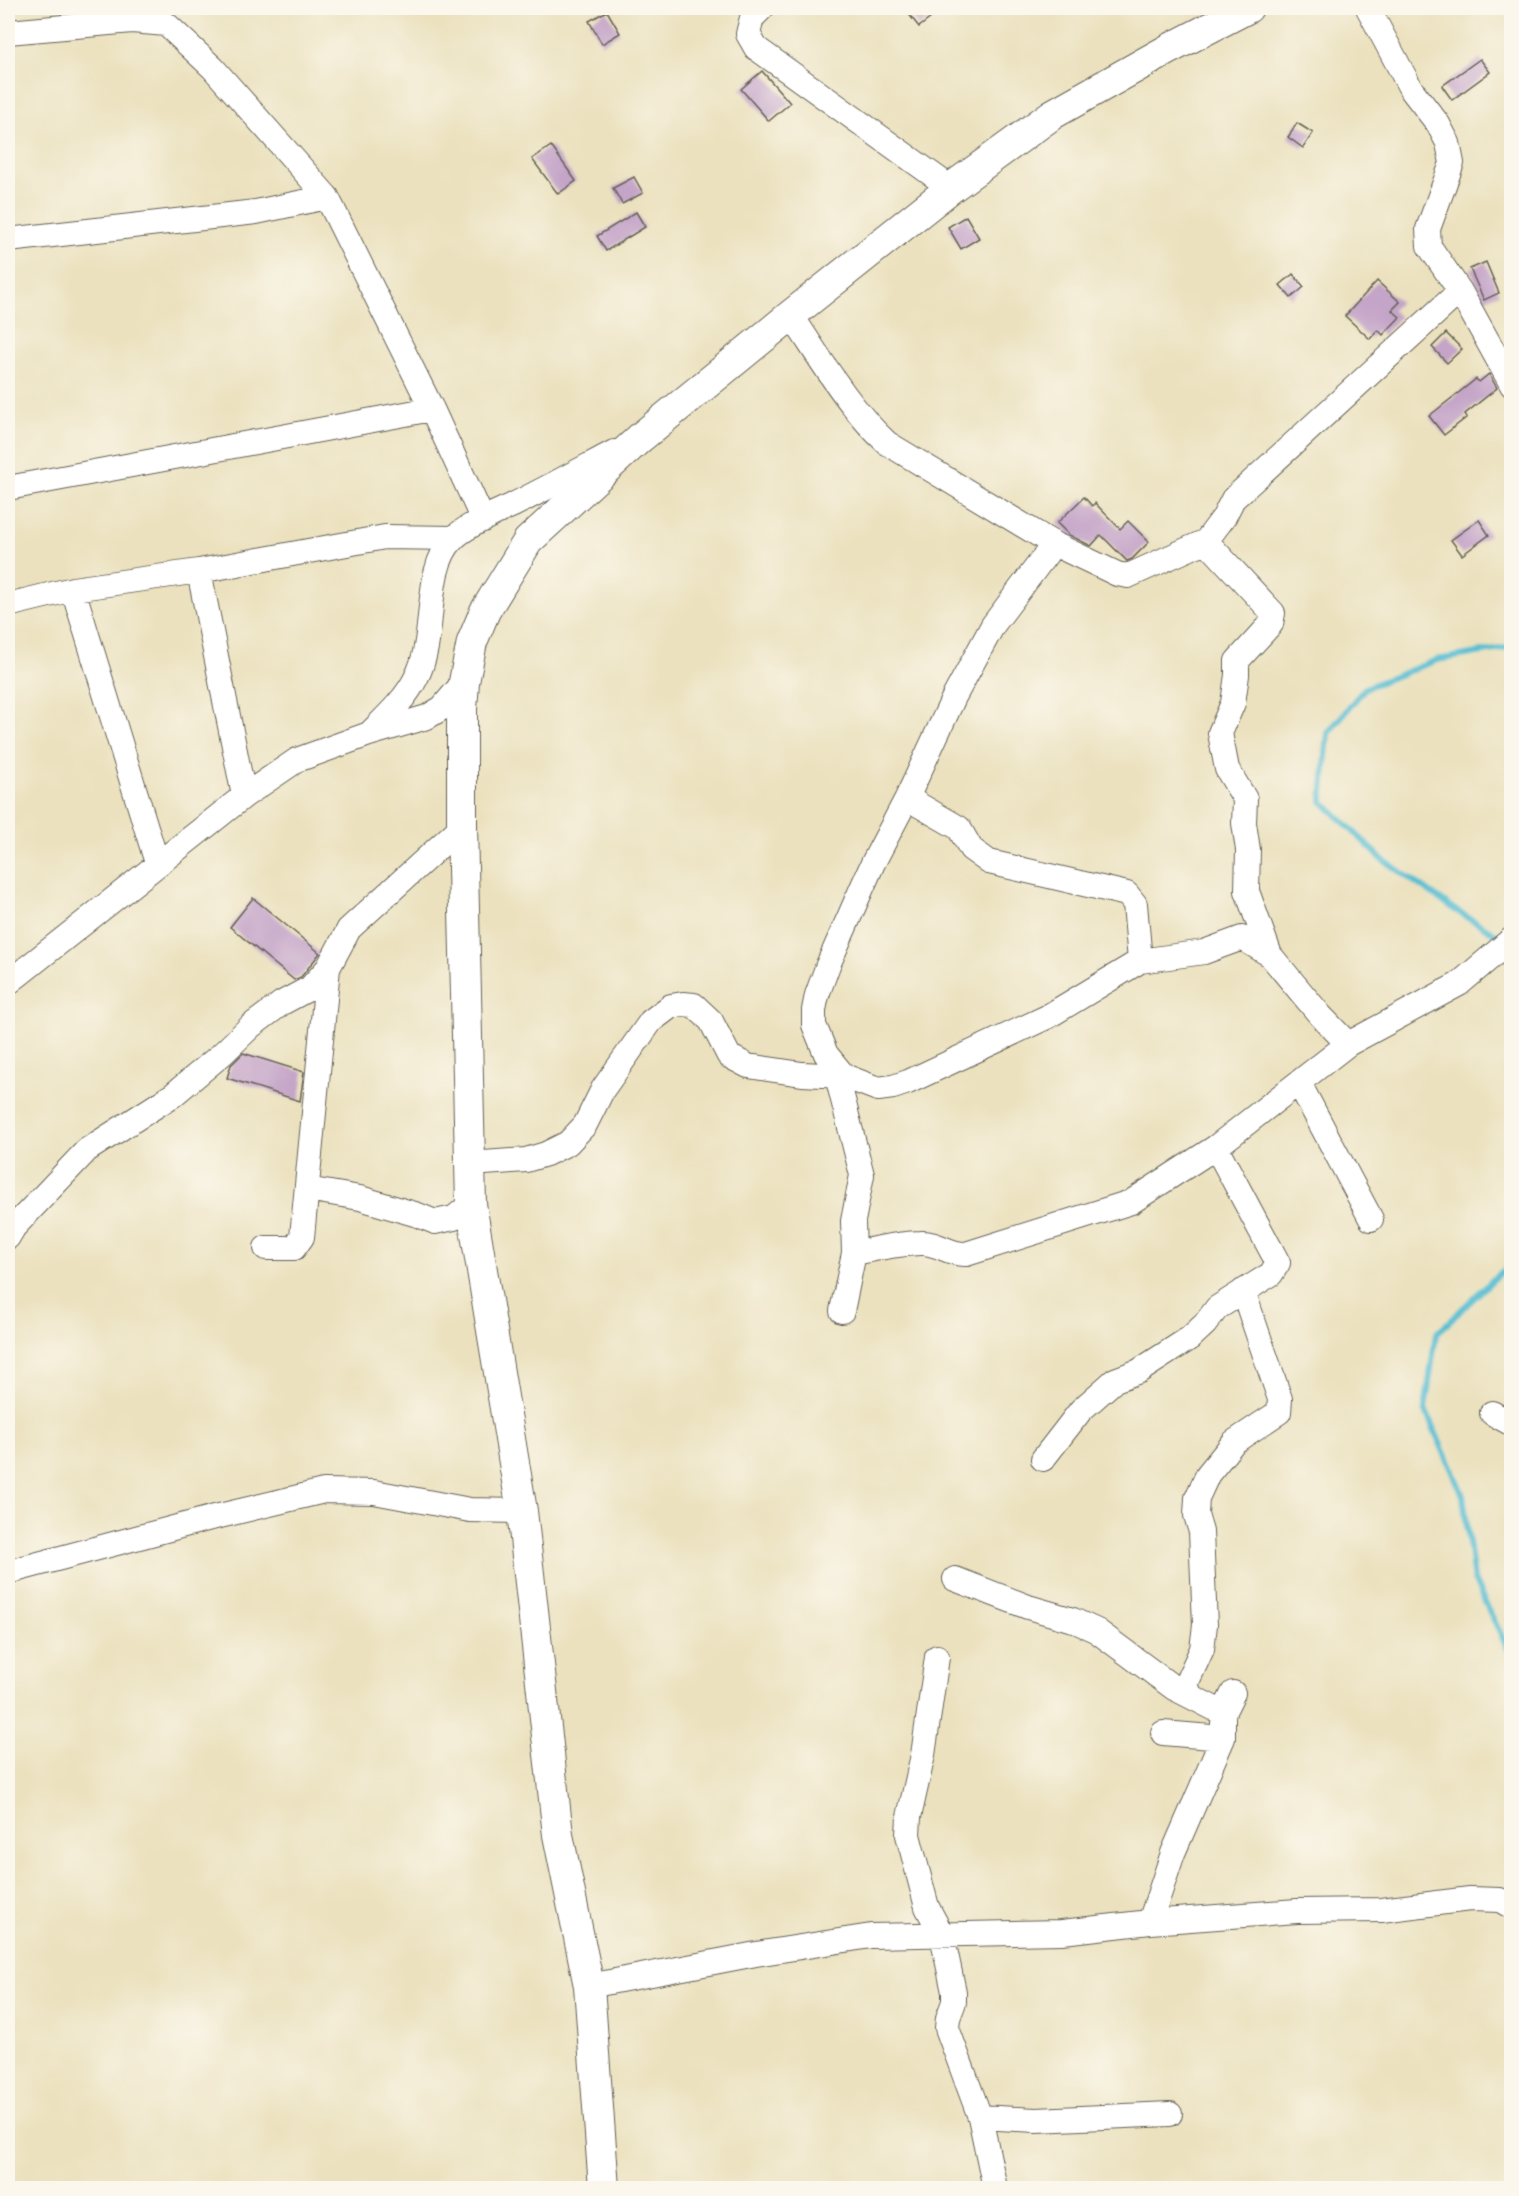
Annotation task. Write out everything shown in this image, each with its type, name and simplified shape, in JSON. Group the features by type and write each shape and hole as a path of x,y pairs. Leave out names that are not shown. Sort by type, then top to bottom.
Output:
{"street":[{"path":"762,8 752,18 747,34 756,48 951,188"},
{"path":"604,2188 589,1986 558,1835 522,1511 471,1204 462,826 462,709 464,682 472,642 485,611 528,541 640,438 951,188 1053,114 1248,8"},
{"path":"1368,8 1411,89 1438,124 1448,143 1452,163 1428,229 1429,246 1460,291 1512,384"},
{"path":"8,32 132,21 166,24 213,68 327,197 432,409 483,520"},
{"path":"8,240 256,212 327,197"},
{"path":"791,315 853,407 887,443 1054,544 1117,574 1128,576 1206,541 1224,517 1233,499 1460,291"},
{"path":"8,488 432,409"},
{"path":"369,734 402,701 417,677 429,639 436,572 442,554 454,538 483,520 640,438"},
{"path":"8,605 73,589 199,571 385,537 454,538"},
{"path":"1206,541 1273,613 1271,624 1237,661 1238,675 1233,703 1220,733 1227,769 1245,799 1244,824 1248,850 1247,891 1270,955"},
{"path":"842,1311 854,1253 853,1221 862,1175 840,1076 826,1053 814,1025 817,995 873,863 908,798 954,697 993,626 1054,544"},
{"path":"199,571 244,796"},
{"path":"73,589 157,863"},
{"path":"8,983 157,863 244,796 297,760 369,734 427,717 442,708 464,682"},
{"path":"908,798 960,828 971,849 989,862 1127,894 1135,904 1140,961"},
{"path":"8,1237 14,1227 87,1150 173,1095 222,1054 250,1026 282,1003 310,988 328,968 349,929 462,826"},
{"path":"470,1164 526,1160 546,1154 568,1143 585,1125 603,1089 651,1021 671,1006 683,1004 694,1005 711,1021 729,1056 748,1066 802,1074 840,1076 878,1089 908,1082 1047,1017 1140,961 1204,952 1242,938 1270,955 1320,1015 1348,1044"},
{"path":"854,1253 920,1243 934,1244 958,1254 966,1254 1131,1202 1216,1147 1348,1044 1459,984 1512,939"},
{"path":"267,1248 294,1248 302,1237 328,968"},
{"path":"802,1074 826,1053"},
{"path":"1299,1083 1371,1219"},
{"path":"1043,1459 1080,1410 1115,1380 1139,1371 1190,1338 1217,1308 1271,1274 1278,1263 1216,1147"},
{"path":"306,1188 360,1198 435,1222 454,1218 471,1204"},
{"path":"1190,1695 1186,1684 1202,1649 1205,1625 1201,1532 1196,1515 1197,1498 1208,1474 1234,1442 1279,1412 1280,1399 1243,1292"},
{"path":"8,1572 211,1518 324,1491 374,1492 470,1510 522,1511"},
{"path":"955,1579 1028,1607 1073,1620 1097,1631 1174,1688 1190,1695 1228,1703 1223,1738 1173,1853 1150,1922"},
{"path":"937,1657 923,1755 909,1817 908,1835 927,1907 942,1935 954,1992 954,2002 947,2028 980,2117 995,2188"},
{"path":"1163,1733 1223,1738"},
{"path":"589,1986 756,1954 871,1936 1062,1932 1150,1922 1297,1911 1382,1910 1490,1898 1500,1900 1512,1907"},
{"path":"980,2117 1036,2120 1170,2114"}],"building":[{"path":"904,8 944,8 919,27"},
{"path":"607,11 620,33 602,44 589,21"},
{"path":"1480,59 1490,72 1452,100 1442,86"},
{"path":"762,71 790,103 769,121 741,89"},
{"path":"1297,123 1313,133 1303,148 1288,137"},
{"path":"551,146 576,181 558,194 532,159"},
{"path":"634,177 643,193 622,204 613,188"},
{"path":"636,212 645,227 606,251 597,236"},
{"path":"966,216 979,238 961,249 948,227"},
{"path":"1486,262 1499,293 1484,300 1470,269"},
{"path":"1293,274 1304,287 1291,298 1280,285"},
{"path":"1377,281 1400,302 1392,310 1400,317 1383,335 1378,330 1370,339 1345,316"},
{"path":"1446,333 1462,349 1447,363 1432,347"},
{"path":"1489,374 1497,388 1444,435 1429,416 1476,379 1479,382"},
{"path":"1084,497 1092,506 1095,503 1120,529 1128,521 1149,542 1127,561 1101,535 1091,546 1069,535 1057,523"},
{"path":"1479,520 1489,535 1462,555 1451,540"},
{"path":"253,898 320,953 301,977 294,980 230,927"},
{"path":"243,1053 304,1072 300,1101 227,1078 231,1065"}],"waterway":[{"path":"1503,938 1455,910 1382,859 1322,801 1328,733 1365,688 1437,660 1512,647"},
{"path":"1512,1267 1500,1273 1436,1334 1425,1409 1463,1495 1474,1580 1512,1657"}]}
